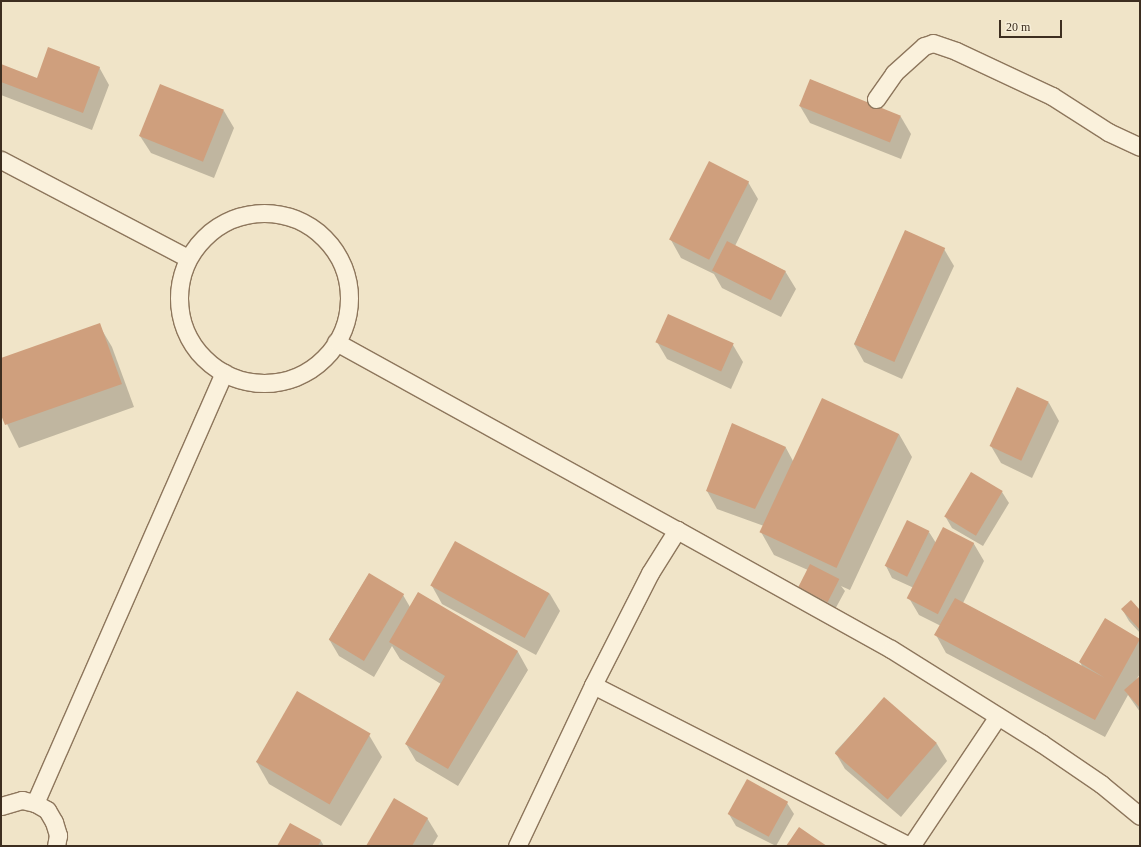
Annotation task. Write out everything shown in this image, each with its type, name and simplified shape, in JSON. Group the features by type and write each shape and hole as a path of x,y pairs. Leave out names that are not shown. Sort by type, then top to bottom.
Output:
{"street":[{"path":"876,99 894,74 924,46 933,43 1052,96 1108,132 1140,147"},
{"path":"1,160 188,258"},
{"path":"271,213 304,223 329,244 345,273 349,306 346,322 336,342 318,363 289,379 256,382 224,373 198,352 182,323 178,290 188,258 209,232 238,217 271,213"},
{"path":"336,342 850,625 998,716 1101,784 1140,816"},
{"path":"35,802 224,373"},
{"path":"517,846 593,684 650,573 677,530"},
{"path":"593,684 910,846 998,716"},
{"path":"1,806 22,800 35,802 47,810 54,822 58,835 56,846"}],"building":[{"path":"48,47 100,67 83,113 1,82 1,64 37,78"},
{"path":"810,79 901,116 890,143 799,106"},
{"path":"160,84 224,110 203,162 139,136"},
{"path":"709,161 749,181 709,260 669,239"},
{"path":"905,230 945,248 894,362 854,344"},
{"path":"727,241 786,271 771,300 712,270"},
{"path":"668,314 734,343 721,372 655,342"},
{"path":"100,323 122,384 5,425 1,415 1,358"},
{"path":"1017,387 1049,402 1021,461 990,446"},
{"path":"822,398 899,434 836,568 759,532"},
{"path":"732,423 786,447 755,509 706,491"},
{"path":"971,472 1003,491 976,536 944,517"},
{"path":"907,520 929,531 907,577 885,566"},
{"path":"943,527 974,543 938,614 907,598"},
{"path":"455,541 549,593 525,638 430,586"},
{"path":"810,564 839,579 828,602 798,587"},
{"path":"369,573 404,594 364,661 329,640"},
{"path":"418,592 518,651 448,769 405,744 445,676 389,642"},
{"path":"955,598 1105,678 1079,662 1105,618 1140,639 1095,720 934,635"},
{"path":"1131,600 1140,610 1140,630 1121,609"},
{"path":"1140,676 1140,708 1124,690"},
{"path":"297,691 371,734 330,805 256,762"},
{"path":"884,697 937,743 888,800 835,754"},
{"path":"747,779 788,802 769,837 728,814"},
{"path":"394,798 428,818 412,846 366,846"},
{"path":"290,823 321,840 318,846 277,846"},
{"path":"799,827 812,836 827,846 786,846"}]}
